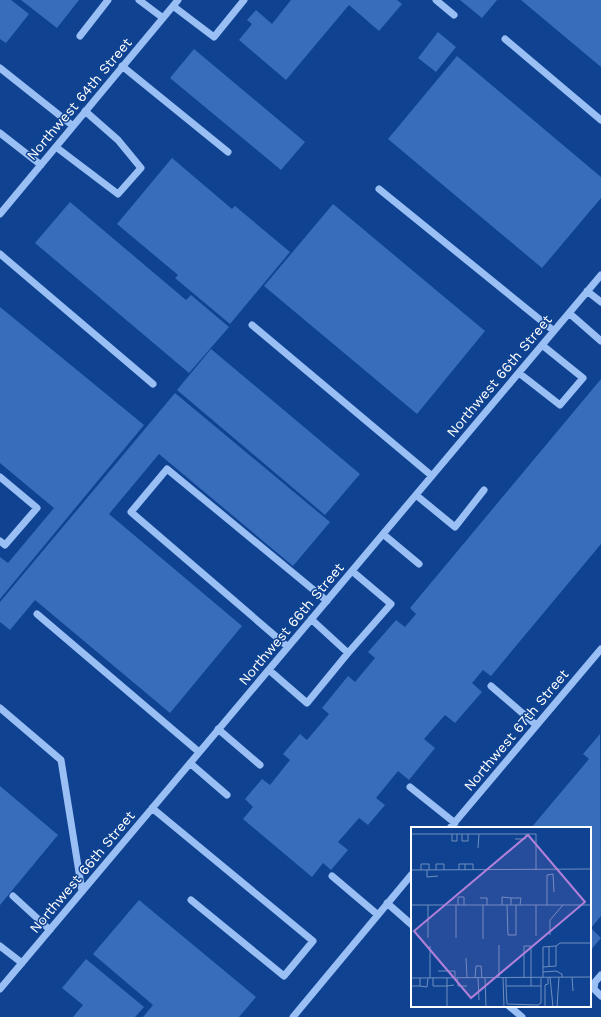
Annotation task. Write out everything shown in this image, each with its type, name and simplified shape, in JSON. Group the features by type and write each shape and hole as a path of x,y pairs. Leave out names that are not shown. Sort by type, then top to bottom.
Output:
{"street":[{"path":"80,36 108,0"},
{"path":"139,0 163,18"},
{"path":"175,3 214,37 244,0"},
{"path":"436,0 454,15"},
{"name":"Northwest 64th Street","path":"0,214 175,3"},
{"path":"505,39 601,120"},
{"path":"122,66 228,152"},
{"path":"0,68 73,126"},
{"path":"56,147 118,194 141,168 118,140 85,111"},
{"path":"0,133 40,165"},
{"path":"379,189 554,331"},
{"path":"0,254 153,384"},
{"name":"Northwest 66th Street","path":"0,989 601,275"},
{"path":"587,291 601,302"},
{"path":"569,313 601,341"},
{"path":"252,325 432,476"},
{"path":"519,373 560,405 583,378 542,345"},
{"path":"288,646 131,512 167,469 327,601"},
{"path":"0,477 37,508 5,545 0,541"},
{"path":"416,495 455,527 484,490"},
{"path":"383,534 418,564"},
{"path":"269,670 307,703 391,604 352,571"},
{"path":"37,614 199,752"},
{"path":"311,619 348,653"},
{"name":"Northwest 67th Street","path":"453,825 601,649"},
{"path":"491,686 536,725"},
{"path":"0,708 61,760 82,891"},
{"path":"218,729 260,765"},
{"path":"190,763 227,795"},
{"path":"410,787 453,825"},
{"path":"152,808 313,941 284,976 191,900"},
{"path":"293,1017 411,875"},
{"path":"332,876 378,915"},
{"path":"13,896 50,930"},
{"path":"387,904 411,923"},
{"path":"0,946 22,963"},
{"path":"601,975 595,982 594,989 601,996"},
{"path":"510,1007 522,1017"}],"building":[{"path":"0,0 11,0 29,14 6,43 0,39"},
{"path":"21,0 79,0 57,28"},
{"path":"291,0 397,0 402,4 379,31 349,5 286,80 239,40 252,24 247,20 256,10 272,24"},
{"path":"460,0 497,0 482,18"},
{"path":"521,0 601,0 601,67"},
{"path":"438,32 456,47 436,72 418,58"},
{"path":"194,49 305,142 281,170 170,78"},
{"path":"457,56 601,177 601,198 542,268 388,139"},
{"path":"172,158 232,209 235,206 290,252 230,324 175,278 178,275 117,224"},
{"path":"70,202 186,300 191,295 229,327 189,373 35,243"},
{"path":"333,204 485,331 417,414 264,286"},
{"path":"0,307 144,425 0,599 0,557 8,563 54,508 0,463"},
{"path":"211,349 360,474 325,515 177,390"},
{"path":"601,379 601,544 491,676 483,670 472,683 482,692 455,723 445,715 424,739 435,748 409,780 398,771 376,798 385,805 368,825 359,818 338,842 348,850 331,870 323,863 312,877 243,819 253,807 245,799 262,779 270,785 290,760 283,754 300,734 307,740 329,714 322,708 348,676 355,682 375,658 368,652 396,620 405,627 416,614 410,608"},
{"path":"175,393 330,522 293,566 159,454 109,514 242,626 170,713 35,600 10,630 0,622 0,602"},
{"path":"600,734 601,916 591,928 591,827 532,827 589,759 583,754"},
{"path":"0,786 58,835 0,905"},
{"path":"139,900 256,997 239,1017 143,1017 153,1005 93,954"},
{"path":"591,928 601,938 591,950"},
{"path":"86,959 144,1007 135,1017 73,1017 83,1005 62,988"}]}
